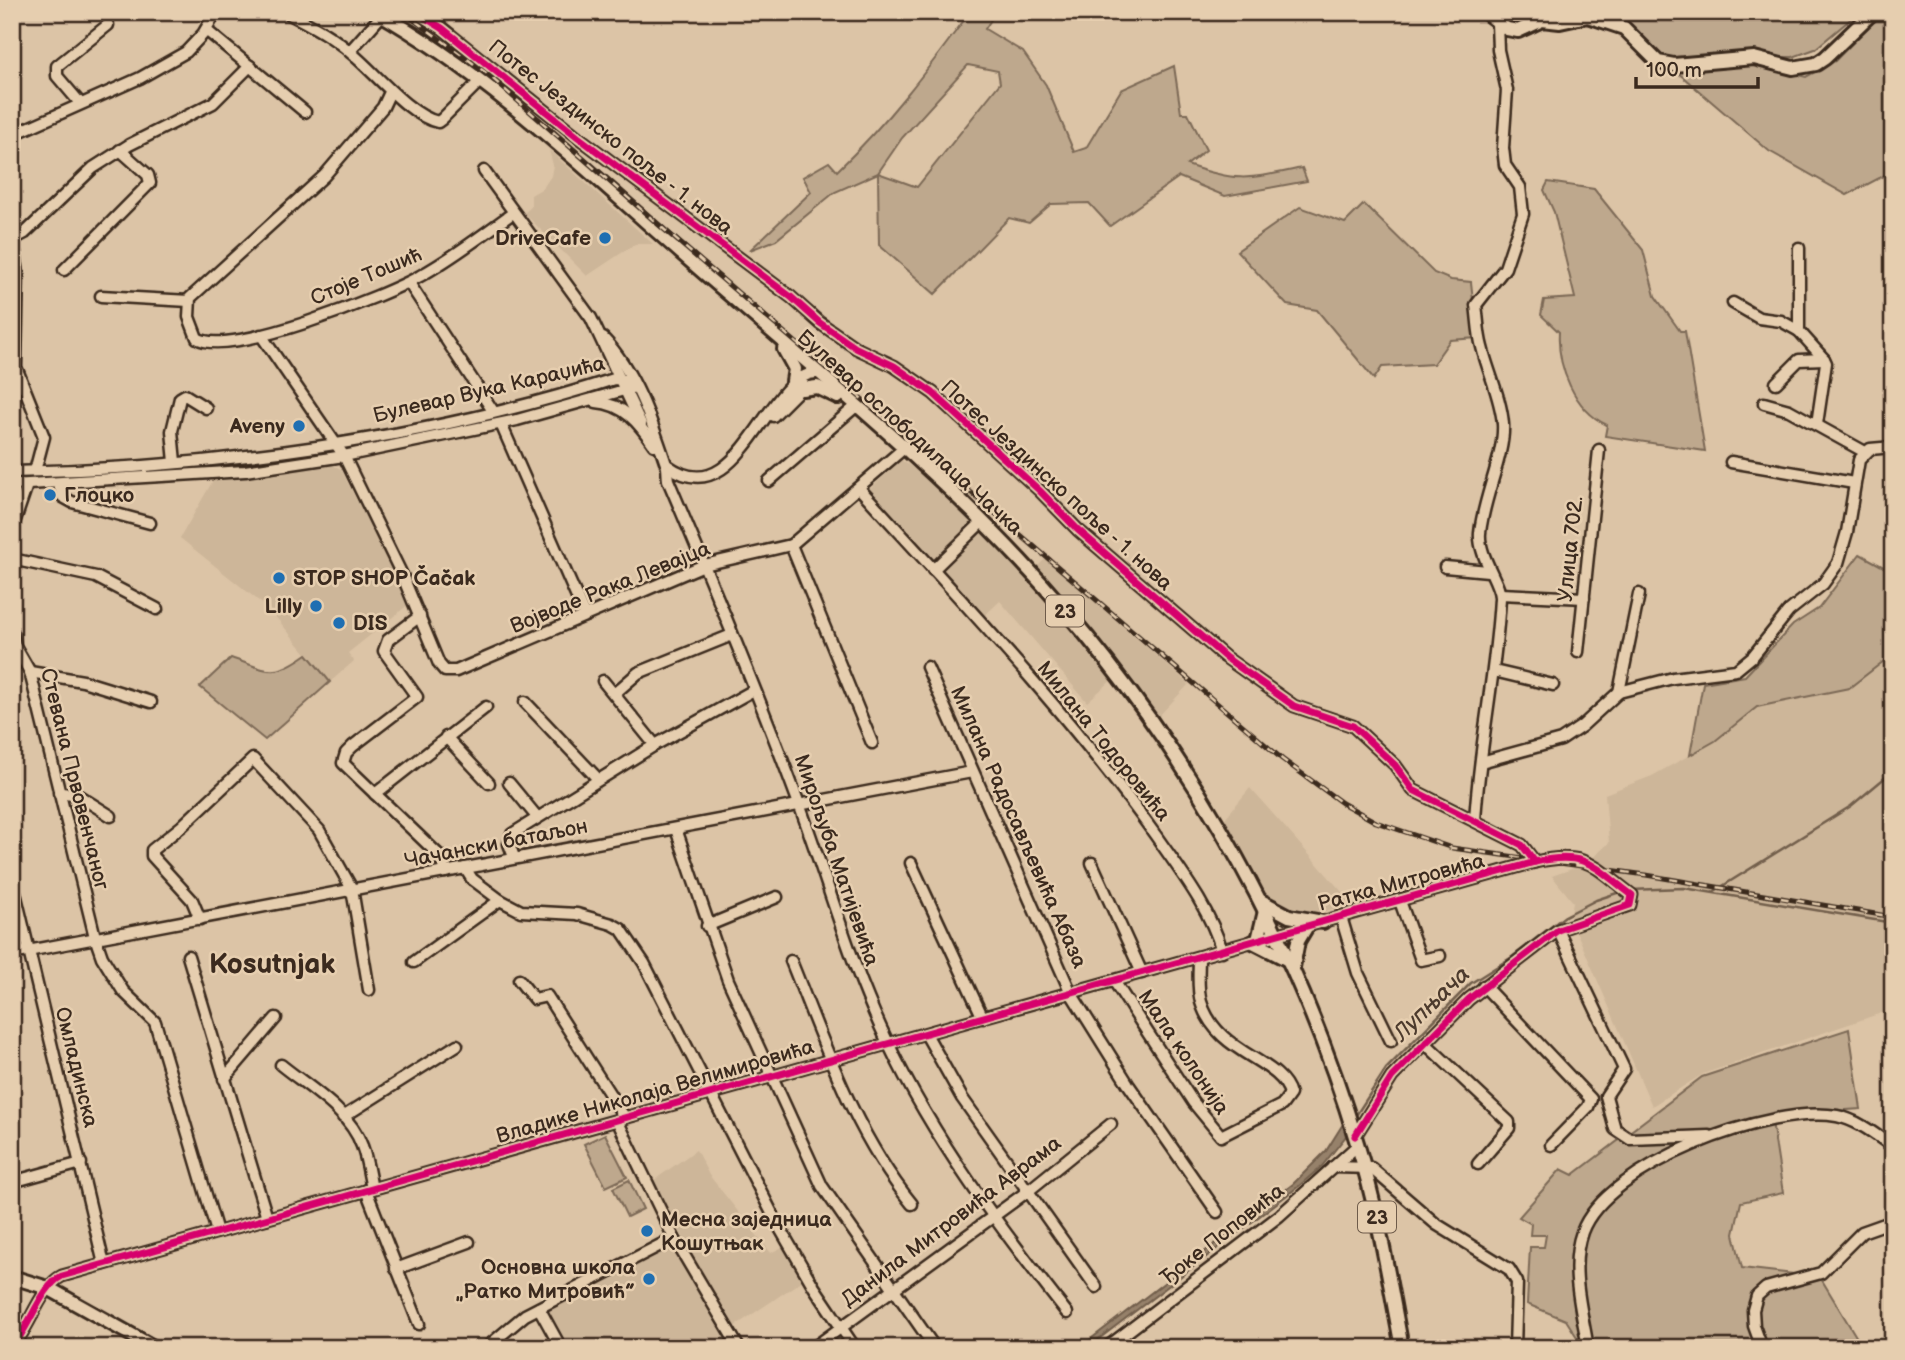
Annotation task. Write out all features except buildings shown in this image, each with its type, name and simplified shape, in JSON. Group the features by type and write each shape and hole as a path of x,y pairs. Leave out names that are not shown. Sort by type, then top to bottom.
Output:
{"main road":[{"path":"1485,12 1497,23 1518,31 1542,20 1560,22 1588,16 1624,28 1658,62 1674,65 1754,58 1793,68 1815,64 1825,58 1872,12"},
{"name":"Булевар ослободилаца Чачка","path":"379,14 480,81 903,449 982,522 1066,612 1146,714 1196,787 1263,906 1292,964 1348,1114 1364,1165 1402,1348"},
{"path":"782,342 794,364 798,385 817,387 851,403"},
{"path":"1307,926 1298,941 1292,964 1255,941 1263,906 1289,916 1323,922"},
{"path":"12,1277 48,1288 155,1348"}],"street":[{"path":"12,135 140,78 186,52 206,30 216,12"},
{"path":"286,12 350,51 390,92 426,118 438,122 480,81"},
{"name":"Потес Јездинско поље - 1. нова","path":"416,12 485,61 578,137 791,297 820,323 856,348 894,366 933,393 1040,491 1078,530 1225,657 1294,706 1353,726 1395,765 1413,790 1525,848 1535,862"},
{"path":"350,51 379,14"},
{"path":"1475,821 1500,594 1488,571 1480,538 1483,504 1502,436 1503,422 1480,344 1476,304 1506,268 1522,214 1520,187 1505,165 1503,148 1507,90 1498,50 1497,23"},
{"path":"80,103 57,75 57,66 108,25"},
{"path":"206,30 305,112"},
{"path":"35,471 44,437 15,361 18,280 13,240 25,233 87,173 120,150 213,103 250,66"},
{"path":"101,296 189,301 332,167 383,107 390,92"},
{"path":"64,270 150,184 148,175 120,150"},
{"path":"484,172 561,273 603,338 620,358 641,424 659,450"},
{"name":"Стоје Тошић","path":"189,301 189,317 195,334 202,341 261,335 340,311 409,283 461,251 513,213"},
{"path":"1798,248 1799,331"},
{"path":"409,283 494,411"},
{"path":"1733,303 1759,318 1781,321 1799,331 1824,359 1826,363 1817,424"},
{"path":"261,335 344,456 420,616 388,640 384,650 417,697 353,746 343,763 440,856 445,872"},
{"path":"603,338 620,379"},
{"path":"1776,383 1799,360 1824,359"},
{"path":"667,465 692,477 715,473 812,371"},
{"name":"Булевар Вука Караџића","path":"12,472 175,462 334,442 494,411 620,379 631,390 501,424 344,456 244,471 12,485"},
{"name":"Мирољуба Матијевића","path":"631,390 667,465 668,480 799,805 859,980 888,1044 942,1139 993,1214 1067,1312"},
{"path":"175,462 172,431 180,398 185,395 206,408"},
{"path":"592,401 619,408 641,424"},
{"path":"769,481 851,403"},
{"path":"1764,403 1789,410 1866,452"},
{"path":"501,424 585,615"},
{"path":"1481,762 1562,740 1582,726 1619,692 1682,676 1722,674 1736,670 1753,656 1789,611 1823,584 1838,563 1847,532 1853,482 1859,460 1866,452 1893,447"},
{"name":"Војводе Рака Левајца","path":"420,616 439,664 445,671 456,671 704,565 791,545 903,449"},
{"name":"Улица 702.","path":"1578,652 1599,450"},
{"path":"1731,462 1853,482"},
{"path":"58,483 63,497 72,502 149,523"},
{"path":"12,529 27,485"},
{"name":"Милана Тодоровића","path":"859,488 982,623 1121,789 1201,904 1222,951"},
{"path":"933,570 982,522"},
{"path":"791,545 872,743"},
{"path":"12,559 96,577 157,609"},
{"path":"1445,567 1488,571"},
{"path":"1500,594 1584,598"},
{"path":"1619,692 1639,594"},
{"name":"Стевана Првовенчаног","path":"12,632 15,646 30,672 94,937 102,957 122,990 155,1022 217,1232"},
{"path":"614,694 638,673 732,635"},
{"name":"Милана Радосављевића Абаза","path":"927,667 1071,993 1134,1094 1217,1212"},
{"path":"1493,671 1553,684"},
{"path":"30,672 83,681 151,702"},
{"path":"603,681 655,745"},
{"path":"514,857 509,844 510,836 537,817 597,778 754,690"},
{"path":"525,702 597,778"},
{"path":"375,794 486,707"},
{"path":"446,737 489,783"},
{"path":"200,919 192,900 152,856 152,850 182,826 253,759 319,830 352,889 369,990"},
{"name":"Чачански батаљон","path":"12,954 972,772"},
{"path":"509,783 537,817"},
{"path":"59,793 81,796 111,816"},
{"path":"676,829 707,926 770,1077 822,1186 935,1348"},
{"name":"Ратка Митровића","path":"1277,935 1555,857 1576,858 1602,869 1611,880 1632,895"},
{"path":"911,863 983,1018"},
{"path":"1092,863 1142,974"},
{"path":"465,868 472,879 500,900 528,913 577,914 621,929 643,963 712,1094 761,1195 840,1328 855,1348"},
{"name":"Омладинска","path":"13,885 104,1264"},
{"name":"Ђоке Поповића","path":"1106,1348 1279,1216 1333,1167 1356,1140 1392,1077 1484,986 1558,930 1630,905 1632,895"},
{"path":"707,926 777,897"},
{"path":"414,962 500,900"},
{"path":"1400,901 1421,960 1440,957"},
{"path":"1341,917 1358,973 1391,1041"},
{"path":"1558,930 1624,1069 1606,1096 1615,1129 1630,1139 1718,1135"},
{"name":"Владике Николаја Велимировића","path":"48,1288 62,1276 1277,935"},
{"path":"188,956 267,1218"},
{"name":"Мала колонија","path":"1114,981 1193,1102 1221,1136 1282,1105 1290,1094 1278,1077 1214,1030 1199,996 1199,957"},
{"path":"791,961 831,1060 871,1147 912,1204"},
{"path":"519,979 534,999 547,996 621,1119 674,1238 739,1348"},
{"path":"1484,986 1591,1098 1588,1107 1551,1145"},
{"path":"224,1079 276,1018"},
{"path":"926,1034 962,1098 1096,1287"},
{"path":"1426,1044 1509,1122 1508,1130 1478,1164"},
{"path":"343,1117 457,1045"},
{"path":"281,1065 343,1117 361,1143 369,1190 396,1269 419,1324"},
{"path":"1588,1348 1577,1271 1580,1240 1588,1218 1604,1199 1648,1167 1718,1135 1759,1122 1801,1115 1828,1115 1853,1122 1893,1147"},
{"name":"Данила Митровића Аврама","path":"813,1348 1028,1191 1111,1124"},
{"path":"12,1182 81,1163"},
{"path":"1333,1167 1364,1165 1379,1173 1436,1224 1513,1273 1517,1282 1516,1348"},
{"path":"1762,1348 1754,1326 1753,1310 1757,1296 1766,1287 1821,1273 1863,1233 1893,1221"},
{"path":"486,1348 514,1323 539,1308 674,1238"},
{"path":"396,1269 469,1242"},
{"path":"15,1347 48,1288"},
{"path":"539,1308 561,1348"}],"shaded area":[{"path":"970,12 996,12 985,29 1023,52 1046,85 1074,152 1086,148 1121,90 1174,66 1181,113 1188,113 1206,150 1187,165 1232,177 1256,177 1302,168 1307,181 1225,196 1179,177 1110,226 1089,203 1051,204 1029,223 1009,218 935,294 879,245 878,173 835,192 776,240 750,250 811,192 803,177 829,162 837,171 855,153 923,74","holes":["968,65 998,71 1000,83 917,187 878,173 902,138"]},
{"path":"1586,12 1859,12 1815,49 1793,57 1684,57 1660,64 1634,32"},
{"path":"1883,12 1893,12 1893,171 1847,195 1769,151 1677,72 1756,65 1806,77 1835,61"},
{"path":"549,150 653,244 635,244 587,276 524,213 531,207 531,195 543,188 551,176 553,165"},
{"path":"1548,182 1594,189 1643,250 1655,296 1680,331 1685,331 1705,451 1605,436 1607,425 1585,409 1577,398 1561,359 1559,332 1541,315 1544,300 1575,298 1554,212 1544,190"},
{"path":"1364,204 1434,273 1451,280 1471,282 1477,338 1450,340 1433,364 1382,367 1374,379 1317,310 1287,305 1237,251 1300,207 1345,223"},
{"path":"901,460 924,475 994,541 1112,680 1087,702 1000,601 984,616 868,491"},
{"path":"328,463 341,469 409,604 348,653 354,661 330,682 269,609 180,538 215,477"},
{"path":"1860,554 1889,570 1893,561 1893,654 1849,688 1757,707 1715,741 1690,755 1703,683 1745,676 1793,625 1819,608"},
{"path":"1045,559 1189,684 1156,719 1035,569"},
{"path":"307,654 330,682 265,740 200,687 231,658 263,669 278,670"},
{"path":"1893,654 1893,1009 1703,1074 1652,1106 1570,917 1573,902 1552,876 1586,864 1609,843 1605,794 1652,776 1715,741 1757,706 1849,688"},
{"path":"1250,788 1351,902 1318,914 1287,912 1274,904 1244,862 1222,822"},
{"path":"1849,1029 1861,1109 1771,1115 1783,1193 1741,1202 1734,1234 1742,1268 1820,1277 1863,1348 1584,1348 1566,1320 1527,1304 1530,1247 1544,1247 1546,1235 1530,1235 1531,1224 1519,1217 1561,1169 1573,1175 1702,1077"},
{"path":"1343,1124 1346,1136 1322,1166 1299,1186 1087,1348 1079,1348 1293,1184 1326,1151"},
{"path":"605,1134 627,1177 606,1187 584,1144"},
{"path":"696,1150 709,1175 771,1253 782,1247 803,1280 732,1328 653,1181"},
{"path":"629,1180 643,1209 627,1217 613,1188"},
{"name":"Основна школа „Ратко Митровић”","path":"667,1248 672,1248 733,1348 567,1348 546,1310"}],"waterway":[{"path":"1713,892 1851,806 1893,771"},
{"name":"Лупњача","path":"1630,890 1684,888 1893,923"},
{"name":"Лупњача","path":"1353,1120 1386,1069 1471,983 1512,957 1565,916 1596,900 1623,891"}],"railway":[{"path":"403,12 485,72 659,225 1282,759 1342,803 1376,822 1452,848 1646,875 1893,917"}],"cycle path":[{"path":"416,12 442,28 578,137 791,297 820,323 856,348 894,366 933,393 1040,491 1078,530 1225,657 1294,706 1353,726 1395,765 1413,790 1522,845 1535,862"},
{"path":"12,1347 41,1298 62,1276 1535,862 1567,858 1579,860 1598,869 1632,895 1630,905 1558,930 1469,999 1392,1077 1355,1136"}],"place":[{"name":"DriveCafe","path":"605,238"},
{"name":"Aveny","path":"299,426"},
{"name":"Глоцко","path":"50,495"},
{"name":"STOP SHOP Čačak","path":"279,578"},
{"name":"Lilly","path":"316,606"},
{"name":"DIS","path":"339,623"},
{"name":"Месна заједница Кошутњак","path":"647,1231"},
{"name":"Основна школа „Ратко Митровић”","path":"649,1279"}],"district":[{"name":"Kosutnjak","path":"272,963"}]}
